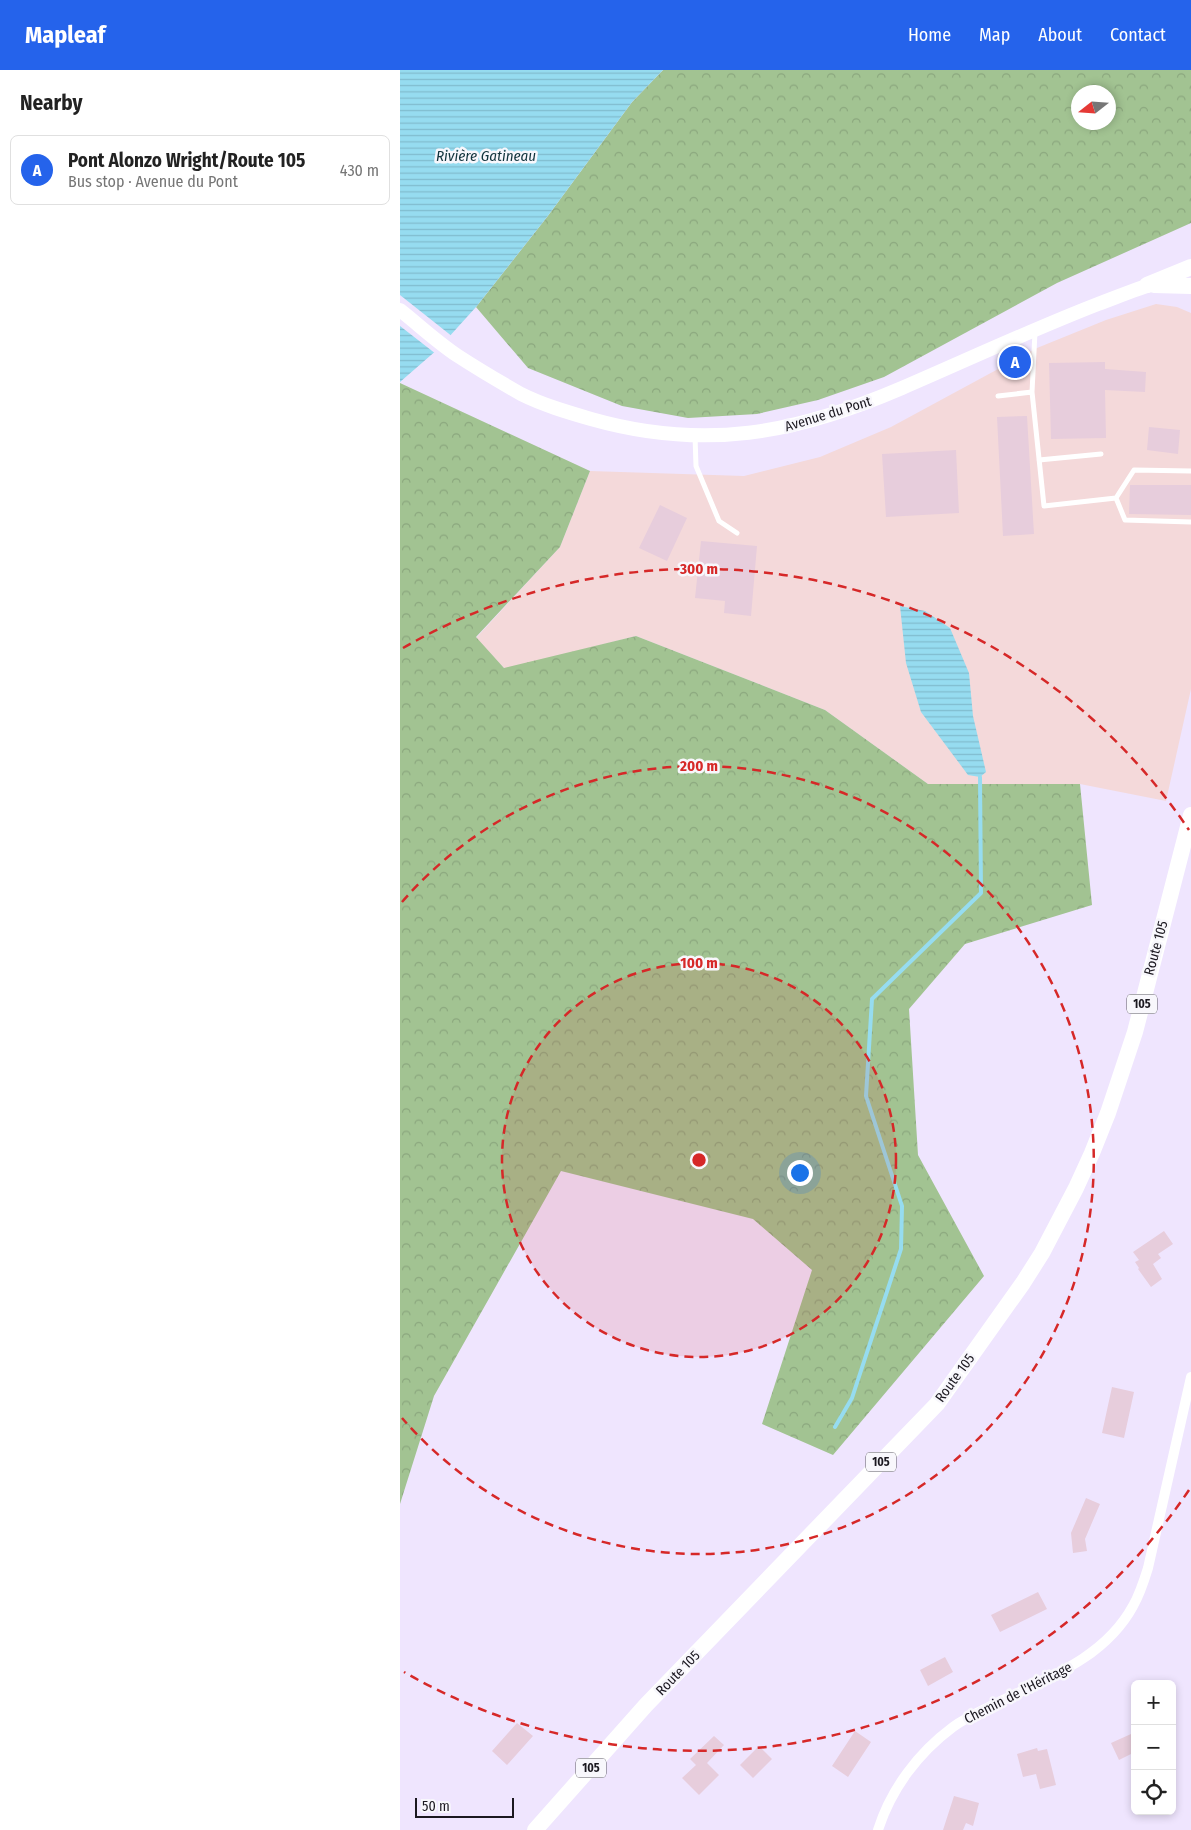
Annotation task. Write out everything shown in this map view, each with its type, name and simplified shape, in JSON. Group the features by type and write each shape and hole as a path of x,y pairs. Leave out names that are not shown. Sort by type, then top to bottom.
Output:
{"main road":[{"path":"1147,285 1191,267"},
{"name":"Avenue du Pont","path":"400,310 456,355 522,394 543,404 605,423 644,430 717,436 757,433 819,419 900,389 1036,329 1147,285 1191,272"},
{"path":"1147,285 1191,286"},
{"name":"Route 105","path":"535,1830 646,1706 937,1404 1023,1284 1042,1253 1076,1188 1108,1114 1135,1032 1191,815"}],"street":[{"name":"Chemin de l'Héritage","path":"878,1830 890,1802 913,1765 939,1739 954,1726 1066,1670 1086,1657 1105,1642 1132,1608 1141,1591 1148,1568 1191,1378"}],"lane":[{"path":"1036,329 1032,392 1044,506 1116,498"},
{"path":"998,396 1032,392"},
{"path":"695,435 696,466 719,521 737,534"},
{"path":"1039,460 1100,454"},
{"path":"1116,498 1134,470 1191,471"},
{"path":"1116,498 1125,520 1191,522"}],"shaded area":[{"path":"1156,304 1177,307 1191,313 1191,689 1166,801 1080,784 928,784 825,710 636,636 505,669 476,638 560,547 590,471 744,476 820,457 891,427 1037,348 1106,320"}],"green space":[{"path":"663,70 1191,70 1191,223 1057,283 884,377 818,400 757,414 688,418 622,406 528,368 476,307 547,217 632,102"},
{"path":"400,383 590,471 560,547 476,637 504,668 636,636 825,710 928,784 1080,784 1092,905 965,944 909,1009 918,1155 984,1276 833,1455 762,1424 812,1270 753,1219 561,1171 434,1396 400,1504"}],"water":[{"name":"Rivière Gatineau","path":"400,70 663,70 632,102 547,217 476,307 438,349 400,382"},
{"path":"900,606 925,611 950,628 969,673 973,716 986,772 980,777 968,775 921,712 906,663"}],"pier":[{"path":"400,295 453,337 436,354 400,326"}],"building":[{"path":"1105,362 1105,369 1146,372 1145,392 1105,390 1106,438 1051,439 1049,363"},
{"path":"1027,416 1034,534 1003,536 997,417"},
{"path":"1149,427 1180,430 1178,454 1147,450"},
{"path":"956,450 959,513 886,517 882,454"},
{"path":"1130,485 1191,485 1191,515 1129,514"},
{"path":"660,505 687,518 667,561 639,548"},
{"path":"701,541 757,546 751,616 724,613 725,601 695,598"},
{"path":"1164,1231 1173,1244 1158,1254 1161,1258 1153,1264 1162,1279 1151,1287 1138,1269 1135,1262 1139,1260 1133,1252"},
{"path":"1112,1387 1134,1392 1124,1438 1102,1433"},
{"path":"1086,1498 1100,1504 1085,1539 1087,1551 1073,1553 1071,1533"},
{"path":"1038,1592 1047,1609 1000,1632 991,1615"},
{"path":"945,1657 953,1672 928,1686 920,1670"},
{"path":"517,1723 533,1736 507,1765 492,1751"},
{"path":"855,1731 871,1742 848,1777 832,1766"},
{"path":"1131,1734 1131,1754 1119,1760 1111,1743"},
{"path":"714,1736 724,1745 707,1763 719,1775 699,1795 682,1778 696,1765 690,1759"},
{"path":"759,1746 772,1759 753,1778 740,1765"},
{"path":"1037,1748 1038,1751 1047,1749 1056,1785 1040,1789 1036,1774 1023,1777 1017,1754"},
{"path":"954,1796 979,1803 973,1826 966,1823 963,1830 943,1830"}],"waterway":[{"path":"835,1427 852,1398 901,1249 902,1206 866,1096 872,999 981,893 980,777"}],"place":[{"name":"Pont Alonzo Wright/Route 105","path":"1015,362"}]}
